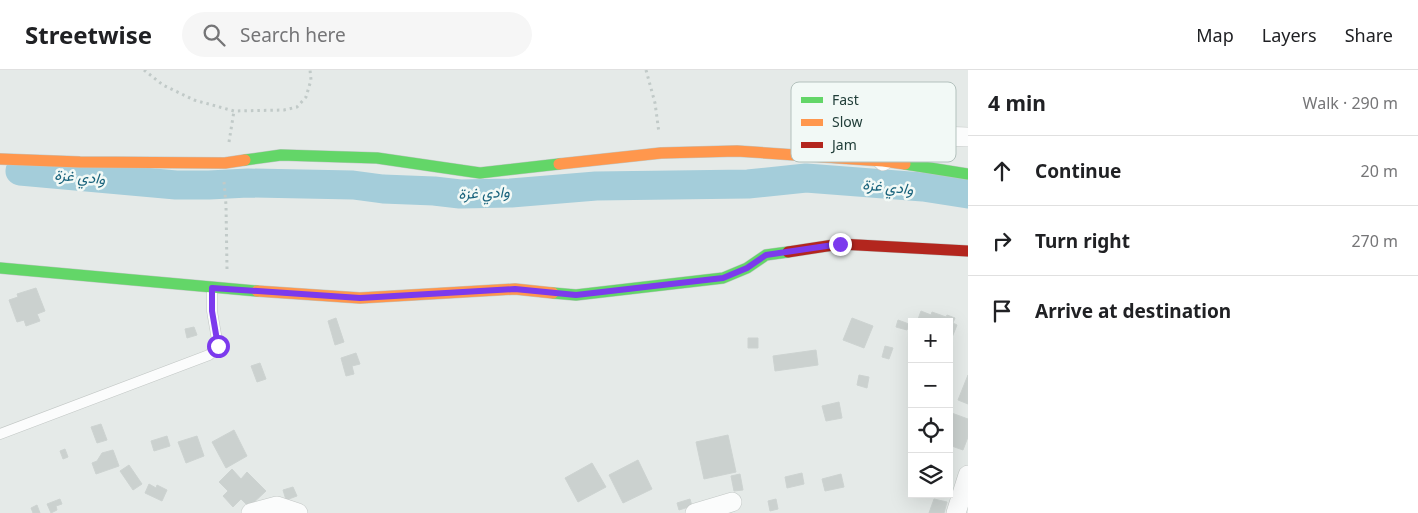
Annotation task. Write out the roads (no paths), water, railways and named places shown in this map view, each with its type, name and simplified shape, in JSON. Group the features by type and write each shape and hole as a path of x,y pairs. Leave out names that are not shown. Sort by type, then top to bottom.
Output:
{"street":[{"path":"0,159 80,162 225,163 281,155 377,158 480,173 661,153 737,151 791,154"},
{"path":"890,162 968,174"},
{"path":"0,268 212,288 360,298 515,289 576,295 723,278 747,268 766,255 840,244 968,251"},
{"path":"956,513 967,479"},
{"path":"695,513 732,502"},
{"path":"251,513 277,506 298,513"}],"lane":[{"path":"0,434 209,355 218,346 212,311 212,288"}],"waterway":[{"name":"وادي غزة","path":"20,171 176,185 248,183 353,185 460,194 511,193 596,186 748,184 806,178 923,187 968,194"}]}
